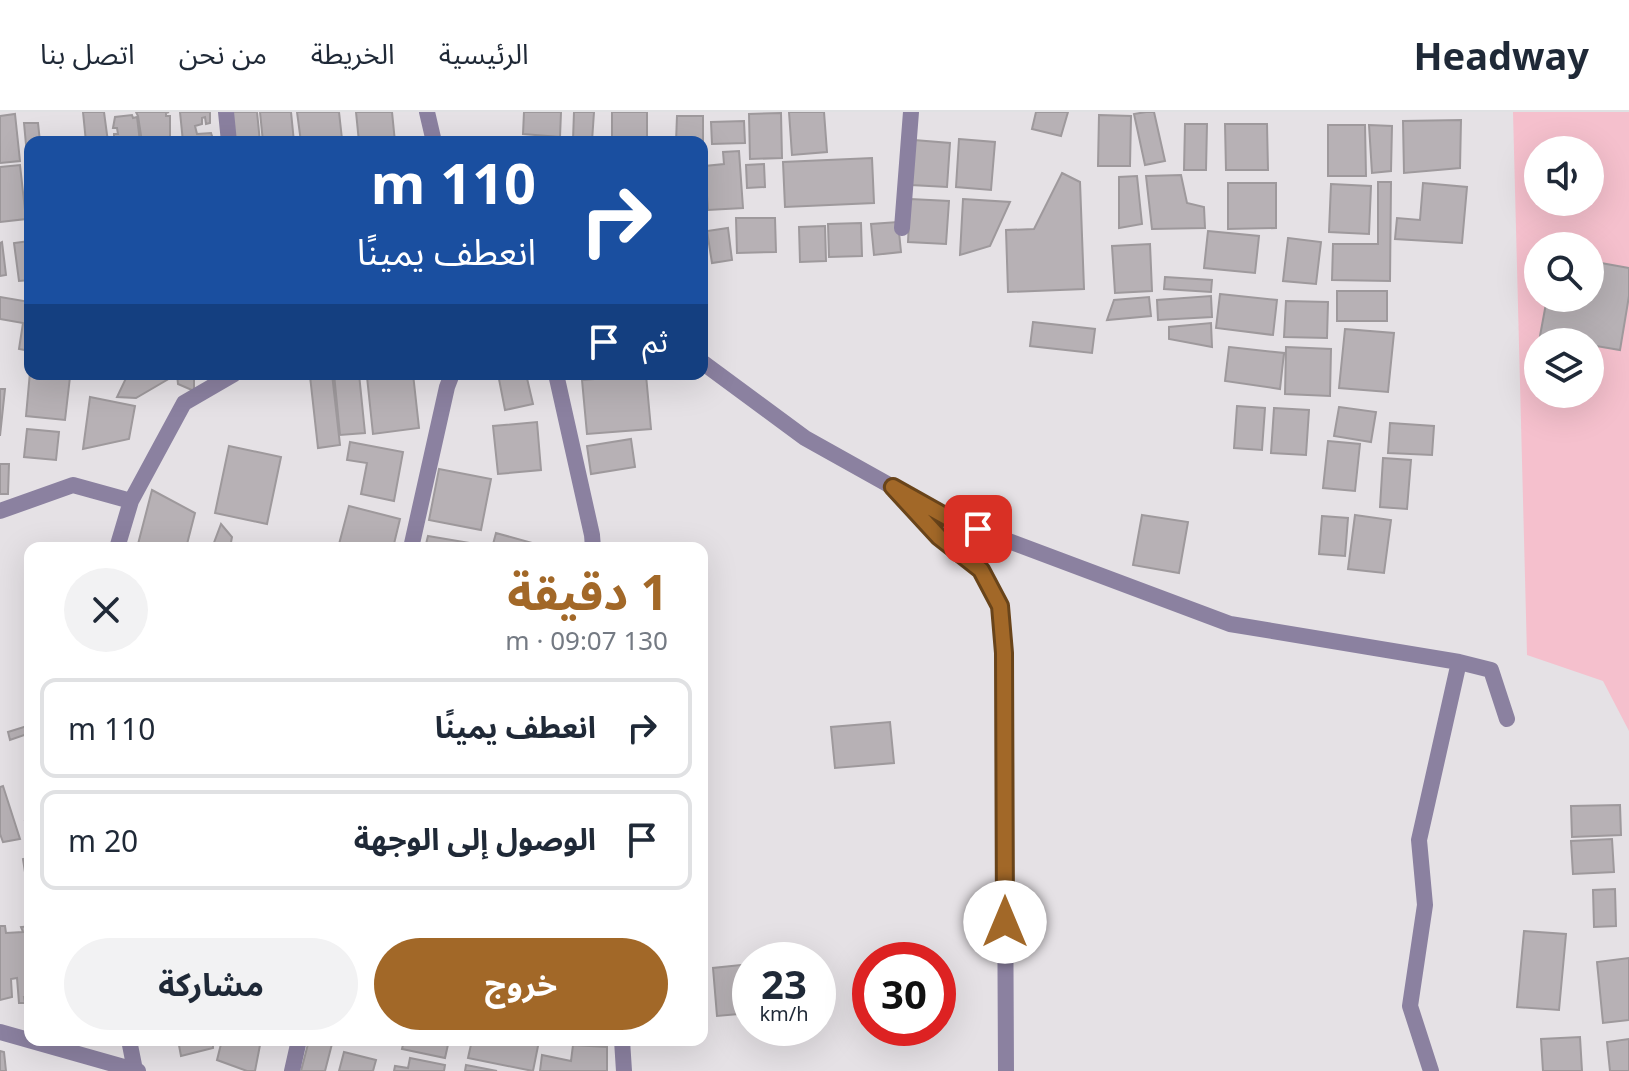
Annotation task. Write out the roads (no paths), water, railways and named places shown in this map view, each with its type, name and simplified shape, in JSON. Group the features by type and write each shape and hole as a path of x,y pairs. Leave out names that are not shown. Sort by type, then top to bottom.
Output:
{"street":[{"path":"226,112 228,136"},
{"path":"427,112 433,136"},
{"path":"902,228 911,112"},
{"path":"708,366 805,438 950,519 1230,624 1491,670 1507,719"},
{"path":"119,542 131,501 184,403 224,380"},
{"path":"412,542 450,380"},
{"path":"557,380 593,542"},
{"path":"0,511 73,485 131,501"},
{"path":"893,487 939,537 981,570 1000,606 1004,653 1006,1071"},
{"path":"1431,1071 1410,1006 1425,905 1419,840 1459,662"},
{"path":"0,1032 24,1039"},
{"path":"49,1046 136,1071 130,1046"},
{"path":"292,1071 298,1046"},
{"path":"622,1046 624,1071"}]}
